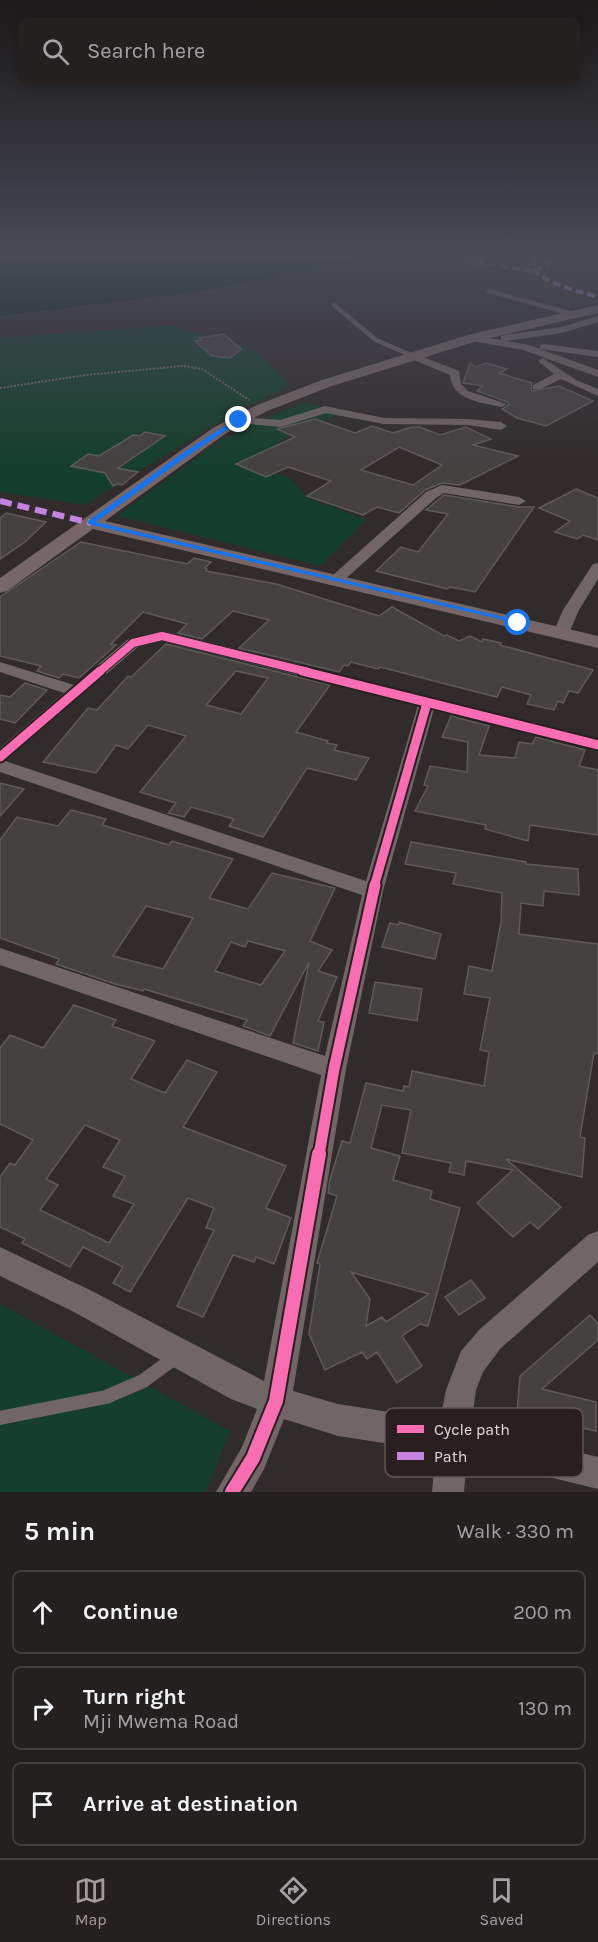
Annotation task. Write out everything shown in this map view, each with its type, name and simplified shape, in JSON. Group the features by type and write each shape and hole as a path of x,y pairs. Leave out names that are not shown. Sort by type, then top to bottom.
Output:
{"main road":[{"path":"0,587 184,455 262,408 327,383 413,356 526,327"},
{"path":"90,523 337,579 598,642"}],"street":[{"path":"481,339 562,330 573,327"},
{"path":"481,339 598,354"},
{"path":"509,343 598,374"},
{"path":"535,351 531,354 563,376 598,393"},
{"path":"413,356 455,373 456,384 464,393 501,404"},
{"path":"537,387 555,377 563,376"},
{"path":"239,420 281,424 325,409 347,411 384,421 468,422 501,426"},
{"path":"337,579 430,495 442,489 519,501"},
{"path":"561,633 571,610 598,567"},
{"path":"0,757 134,643 162,636 598,745"},
{"path":"0,668 75,691"},
{"path":"232,1492 253,1458 276,1401 334,1069 374,891 427,703"},
{"path":"0,766 374,891"},
{"path":"0,956 334,1069"},
{"path":"458,1408 461,1390 472,1362 490,1339 598,1244"},
{"path":"0,1261 82,1301 242,1388 276,1401 338,1419 385,1427"},
{"path":"583,1469 598,1473"},
{"path":"448,1492 449,1477"}],"lane":[{"path":"362,327 375,340 413,356"},
{"path":"0,1418 106,1397 142,1382 180,1354"}],"path":[{"path":"0,388 86,375 182,366 202,369 262,408"}],"shaded area":[{"path":"177,327 257,351 290,385 237,411 85,505 0,492 0,338"},
{"path":"306,402 339,414 281,440 271,449 245,460 291,479 308,498 367,520 321,566 117,516 218,442 265,418"},
{"path":"0,1304 230,1431 206,1492 0,1492"}],"building":[{"path":"224,334 241,349 230,358 212,356 195,341 202,340 199,338"},
{"path":"470,363 476,367 486,363 507,369 499,373 532,383 533,391 559,386 593,401 546,426 517,418 502,409 509,405 508,402 477,391 483,386 463,383"},
{"path":"315,419 355,433 372,426 393,433 411,427 420,427 440,435 466,427 491,439 473,445 518,456 460,485 442,483 425,490 399,513 377,507 363,515 307,496 331,481 288,467 266,477 236,464 295,437 277,429","holes":["399,447 442,465 413,485 361,470"]},
{"path":"145,432 165,436 118,468 138,472 122,485 113,486 105,473 71,466 88,454 99,456 133,435 140,436"},
{"path":"576,489 598,498 598,540 583,535 577,539 555,532 570,521 539,508"},
{"path":"444,495 519,507 534,507 475,592 450,587 447,589 376,571 401,547 418,552 448,514 426,510"},
{"path":"6,513 46,522 25,542 0,559 0,518"},
{"path":"81,542 187,564 194,558 211,562 205,568 206,571 276,584 379,616 392,607 444,636 447,635 459,641 470,636 482,642 483,639 501,643 500,645 593,670 578,693 569,691 563,703 558,701 554,710 527,704 531,695 502,687 497,697 380,667 378,669 351,662 348,666 344,665 339,672 239,648 269,620 233,611 202,639 178,633 187,624 143,612 111,644 116,645 79,678 63,674 59,678 37,671 41,666 0,656 0,597"},
{"path":"166,644 330,685 296,732 337,745 334,750 369,758 356,780 307,768 263,837 229,826 234,819 191,807 184,817 168,813 176,803 140,792 186,736 148,725 128,749 116,745 96,773 43,762 88,708 97,710 128,676 131,677","holes":["236,671 268,678 241,714 206,705"]},
{"path":"25,683 47,690 15,723 0,719 0,695 10,697"},
{"path":"451,716 489,726 479,755 515,758 519,742 532,744 536,737 585,750 579,766 598,770 598,835 530,825 528,841 485,829 486,825 415,811 428,786 424,785 430,766 467,772 468,742 442,737"},
{"path":"0,783 24,789 0,816"},
{"path":"71,810 106,819 102,825 169,845 172,841 233,859 209,898 248,909 272,873 335,888 310,941 332,950 318,971 337,977 318,1021 324,1022 318,1051 293,1043 309,962 270,1036 243,1026 247,1020 144,989 143,991 115,984 56,964 59,959 0,938 0,840 17,817 58,826","holes":["146,906 193,918 163,969 113,956","248,941 285,951 261,985 215,971 231,942 245,947"]},
{"path":"411,842 526,862 526,864 578,869 579,895 544,891 543,906 521,903 519,934 598,944 598,1054 594,1053 580,1137 585,1138 582,1177 506,1159 561,1207 538,1229 530,1222 513,1237 477,1203 513,1170 466,1161 464,1175 449,1172 451,1163 402,1153 411,1110 382,1105 371,1148 400,1156 393,1180 432,1191 430,1199 460,1208 428,1326 420,1324 402,1336 422,1366 397,1383 377,1352 367,1359 362,1352 325,1370 309,1334 320,1264 317,1263 337,1196 328,1193 330,1179 342,1141 350,1143 366,1083 403,1091 404,1086 409,1087 412,1071 484,1086 489,1052 480,1050 490,998 464,994 469,966 492,971 501,922 502,893 453,884 456,873 405,864","holes":["351,1272 429,1294 386,1322 382,1317 366,1326 370,1299"]},
{"path":"399,922 441,934 435,959 382,947 390,923 398,925"},
{"path":"375,982 422,989 417,1021 369,1013"},
{"path":"74,1005 116,1020 112,1026 155,1041 131,1079 165,1093 187,1060 217,1072 183,1127 286,1166 266,1208 291,1218 274,1264 256,1257 254,1262 233,1255 203,1317 177,1306 214,1230 206,1228 214,1208 188,1198 130,1292 113,1283 123,1267 83,1247 70,1267 22,1243 25,1239 0,1227 0,1177 10,1163 15,1165 33,1140 0,1124 0,1048 10,1035 43,1048","holes":["85,1125 120,1140 103,1167 125,1176 113,1196 134,1204 109,1243 40,1210 58,1185 46,1179"]},
{"path":"471,1280 485,1298 459,1315 445,1297"},
{"path":"590,1315 598,1324 598,1340 542,1389 596,1402 596,1431 583,1428 583,1408 517,1408 520,1376"}],"marked path":[{"path":"0,501 91,523"}],"cycle path":[{"path":"0,757 133,643 162,636 598,745"},
{"path":"232,1492 253,1458 276,1401 334,1069 373,891 427,703"}],"route":[{"path":"239,420 184,455 90,523 518,623"}]}
